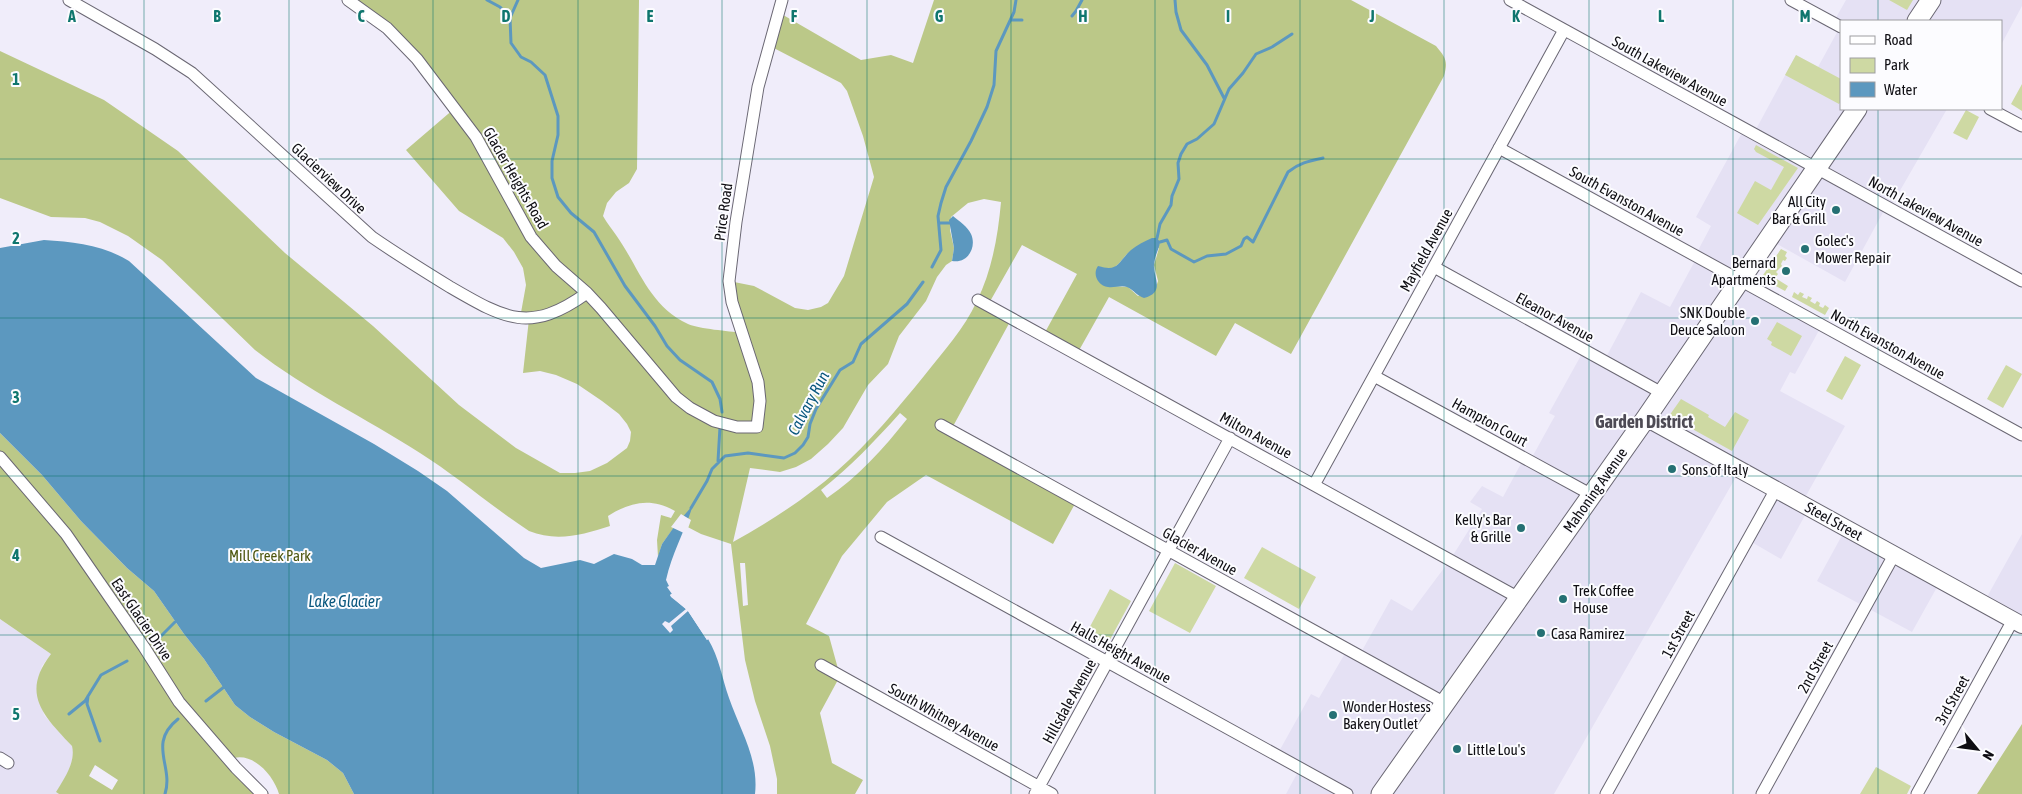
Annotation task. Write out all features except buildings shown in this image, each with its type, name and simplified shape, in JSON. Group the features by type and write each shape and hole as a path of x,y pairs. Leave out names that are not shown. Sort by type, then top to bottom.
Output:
{"main road":[{"path":"1918,20 1931,0"},
{"name":"Mahoning Avenue","path":"1381,794 1646,418 1856,110"}],"street":[{"name":"Glacierview Drive","path":"69,0 162,52 192,73 372,237 403,259 485,307 511,317 532,318 561,310 587,293"},
{"name":"Glacier Heights Road","path":"348,0 387,28 417,58 476,136 531,237 556,266 587,293 680,400 714,421 736,427 758,427"},
{"name":"Price Road","path":"758,427 760,401 758,382 732,302 729,281 736,222 758,87 782,0"},
{"name":"South Lakeview Avenue","path":"1510,0 1816,168"},
{"path":"1791,0 1840,26"},
{"name":"Mayfield Avenue","path":"1314,485 1564,30"},
{"path":"1992,110 2022,126"},
{"name":"South Evanston Avenue","path":"1499,148 1740,280"},
{"name":"North Lakeview Avenue","path":"1816,168 2022,281"},
{"name":"Eleanor Avenue","path":"1434,268 1662,393"},
{"name":"North Evanston Avenue","path":"1740,280 2022,435"},
{"name":"Milton Avenue","path":"978,300 1519,598"},
{"name":"Hampton Court","path":"1374,376 1592,495"},
{"name":"Steel Street","path":"1646,418 2018,622"},
{"name":"Glacier Avenue","path":"941,425 1445,703"},
{"name":"Hillsdale Avenue","path":"1037,790 1230,438"},
{"name":"East Glacier Drive","path":"0,457 66,534 146,650 179,702 230,761 262,794"},
{"name":"1st Street","path":"1606,794 1776,489"},
{"name":"Halls Height Avenue","path":"881,537 1347,794"},
{"name":"2nd Street","path":"1762,794 1894,554"},
{"name":"3rd Street","path":"1916,794 2018,622"},
{"name":"South Whitney Avenue","path":"821,665 1037,790 1052,794"}],"shaded area":[{"path":"1846,0 2022,0 2022,6 2002,43 2002,20 1840,20 1840,27 1833,23"},
{"path":"1840,27 1840,110 1946,110 1890,208 1886,207 1845,282 1768,239 1740,280 1822,325 1795,374 1790,372 1780,391 1845,426 1802,503 1809,508 1781,559 1748,540 1776,489 1740,470 1554,794 1286,794 1300,768 1277,755 1311,694 1319,698 1347,650 1359,656 1391,599 1412,611 1450,560 1482,509 1470,502 1482,486 1503,497 1524,458 1530,461 1555,416 1549,413 1584,350 1604,361 1641,292 1670,307 1697,257 1695,256 1711,226 1696,217 1744,129 1754,133 1796,55 1818,67"},
{"path":"1846,528 1941,580 1912,632 1817,581"},
{"path":"2022,534 2022,625 1983,604"},
{"path":"0,619 51,654 42,666 37,683 44,715 72,746 74,752 68,774 56,792 59,794 0,794"}],"green space":[{"path":"348,0 639,0 637,169 629,183 616,192 607,203 603,216 646,284 663,307 674,316 693,326 742,333 729,281 754,286 795,308 808,310 828,303 844,276 874,177 863,136 847,91 841,83 768,45 778,12 861,60 891,55 913,63 934,0 1351,0 1436,46 1444,57 1446,67 1444,76 1291,354 1235,323 1216,356 1109,297 1077,354 1043,336 1077,274 1022,245 988,305 1012,318 951,430 1077,500 1053,544 926,475 887,502 842,556 806,624 829,636 840,676 820,713 832,763 863,780 855,794 777,794 777,779 770,746 755,701 745,660 731,544 701,534 678,522 662,544 658,557 657,540 661,515 671,518 675,511 658,504 649,503 624,507 608,516 610,526 590,532 559,537 529,531 420,453 315,391 255,350 162,260 128,236 100,222 85,218 51,217 0,198 0,51 104,100 178,151 285,253 373,326 459,405 516,448 560,473 590,471 607,463 627,448 631,432 619,414 577,384 556,375 540,371 523,373 529,319 520,318 526,285 523,268 503,238 459,211 406,150 455,108 417,59","holes":["984,199 1001,202 996,240 987,277 977,301 960,331 893,413 849,460 800,500 733,542 750,468 780,472 796,467 811,459 843,428 868,385 888,364 899,336 926,301 937,277 946,265 952,261 954,248 950,230 951,217 968,203","1159,248 1154,265 1158,281 1156,287 1138,296 1128,287 1113,286 1101,267 1111,269 1127,254 1133,250","900,413 907,419 870,462 827,498 821,490 872,444","740,563 745,563 748,605 743,606"]},
{"path":"1889,0 1913,0 1907,10"},
{"path":"1796,55 1840,78 1840,102 1839,104 1785,75"},
{"path":"2022,84 2022,111 2011,104"},
{"path":"1966,110 1979,117 1967,140 1953,133"},
{"path":"1756,145 1798,168 1758,225 1737,213 1755,181 1771,190 1784,167 1756,152 1754,149"},
{"path":"1781,249 1787,252 1785,256 1787,258 1785,261 1783,260 1782,266 1776,272 1778,274 1775,278 1788,286 1785,291 1761,278"},
{"path":"1794,292 1798,295 1800,292 1804,294 1802,297 1807,299 1808,296 1812,298 1810,301 1815,304 1817,301 1820,303 1819,306 1823,308 1825,305 1829,308 1825,315 1792,297"},
{"path":"1777,322 1802,336 1791,356 1771,345 1772,342 1767,339"},
{"path":"1845,356 1861,365 1842,400 1826,391"},
{"path":"2006,365 2022,374 2003,408 1987,399"},
{"path":"1681,399 1709,415 1708,417 1725,427 1735,412 1749,420 1732,451 1669,416"},
{"path":"0,433 42,475 81,521 127,568 154,591 235,705 274,732 327,760 343,773 354,794 279,794 273,780 262,767 256,762 241,757 234,758 269,794 59,794 56,792 66,776 73,752 72,746 53,725 39,704 37,681 42,668 51,654 0,619","holes":["95,765 118,780 112,790 89,776"]},
{"path":"1262,547 1316,577 1299,609 1244,578"},
{"path":"1175,563 1216,586 1190,633 1149,611"},
{"path":"1110,589 1131,601 1106,647 1085,636"},
{"path":"2022,724 2022,794 1977,794"},
{"path":"1876,767 1911,786 1907,794 1860,794"}],"water":[{"path":"953,216 968,229 973,239 970,253 963,260 958,261 952,261 954,248 949,220"},
{"path":"1152,238 1157,238 1160,242 1154,262 1157,284 1155,292 1144,298 1127,287 1108,287 1099,282 1096,276 1098,266 1105,268 1114,267 1133,248"},
{"name":"Lake Glacier","path":"44,240 77,243 99,248 129,261 256,378 374,444 418,471 447,491 524,558 541,568 580,560 594,564 614,554 632,559 642,565 655,565 662,544 693,505 675,551 666,580 669,586 667,587 672,594 670,595 688,611 708,639 715,653 729,698 748,745 754,769 755,794 354,794 343,773 327,760 250,717 235,705 154,591 127,568 81,521 42,475 0,433 0,248"}],"pier":[{"path":"681,514 691,520 686,534 671,527"},
{"path":"674,592 673,596 684,603 693,613 707,640 688,611 671,626 673,630 670,633 662,624 665,621 669,623 686,609 671,597 670,595"}],"waterway":[{"path":"487,0 500,7 510,18"},
{"path":"518,0 510,18 511,43 521,57 531,62 545,75 558,116 558,135 552,161 552,178 558,197 571,213 594,232 625,286 655,326 667,346 680,360 712,382 720,399 722,412"},
{"name":"Calvary Run","path":"932,267 941,250 938,216 946,187 987,107 994,85 996,51 1014,12 1016,0"},
{"path":"1072,16 1082,0"},
{"path":"1175,0 1181,30 1207,65 1224,98"},
{"path":"1011,20 1022,20"},
{"path":"1157,238 1160,224 1171,205 1172,196 1179,179 1178,163 1187,144 1197,139 1214,124 1229,89 1256,54 1272,47 1292,34"},
{"path":"1160,242 1167,240 1171,249 1194,262 1207,256 1226,254 1241,246 1247,237 1253,242 1288,172 1300,164 1323,158"},
{"path":"939,223 950,223"},
{"name":"Calvary Run","path":"691,508 712,469 725,456 748,453 784,458 795,453 808,437 810,424 816,409 840,370 853,362 861,344 907,304 923,282"},
{"path":"718,461 720,427"},
{"path":"158,639 175,622"},
{"path":"69,714 85,701 101,675 127,661"},
{"path":"206,701 224,687"},
{"path":"88,696 87,704 100,741"},
{"path":"165,794 167,784 163,755 164,737 169,728 178,719"}],"place":[{"name":"All City Bar & Grill","path":"1836,210"},
{"name":"Golec's Mower Repair","path":"1805,249"},
{"name":"Bernard Apartments","path":"1786,271"},
{"name":"SNK Double Deuce Saloon","path":"1755,321"},
{"name":"Sons of Italy","path":"1672,469"},
{"name":"Kelly's Bar & Grille","path":"1521,528"},
{"name":"Trek Coffee House","path":"1563,599"},
{"name":"Casa Ramirez","path":"1541,633"},
{"name":"Wonder Hostess Bakery Outlet","path":"1333,715"},
{"name":"Little Lou's","path":"1457,749"}],"district":[{"name":"Garden District","path":"1644,421"}],"park label":[{"name":"Mill Creek Park","path":"270,555"}]}
